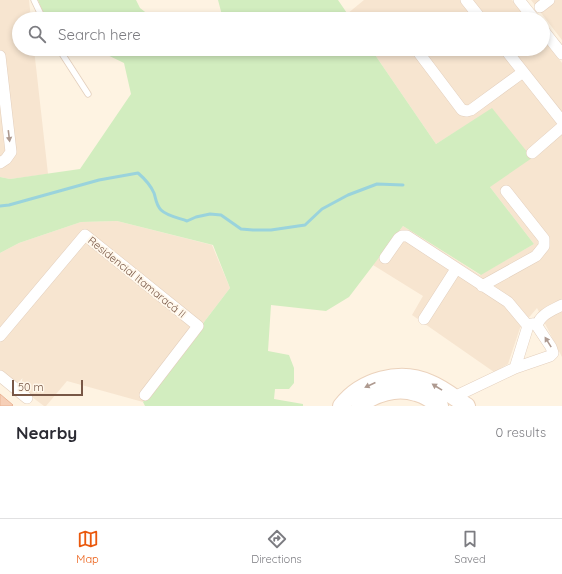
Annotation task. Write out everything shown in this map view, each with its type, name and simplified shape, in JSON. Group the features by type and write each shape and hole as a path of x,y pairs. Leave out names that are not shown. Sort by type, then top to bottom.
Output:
{"street":[{"path":"466,0 475,12"},
{"path":"519,0 528,12"},
{"path":"550,39 562,54"},
{"path":"0,56 11,152 6,159 0,163"},
{"path":"421,56 462,110 467,111 471,110 523,72"},
{"path":"510,56 562,121"},
{"path":"532,153 562,127"},
{"path":"482,286 536,256 544,246 544,239 506,191"},
{"name":"Residencial Itamaracá II","path":"0,336 85,235 198,326 145,395"},
{"path":"341,406 355,392 379,380 404,376 432,383 460,402 515,368 547,357 553,353 551,347 533,326 508,302 407,236 402,236 399,238 385,258"},
{"path":"424,319 456,269"},
{"path":"515,368 533,326 541,317 562,305"},
{"path":"0,376 27,401"},
{"path":"360,406 371,398 382,393 400,391 416,393 440,406"}],"lane":[{"path":"34,0 40,12"},
{"path":"64,56 88,94"}],"shaded area":[{"path":"0,0 29,0 30,12 12,12 12,56 35,56 48,174 10,179 0,177"},
{"path":"364,0 512,0 521,12 349,12"},
{"path":"531,0 562,0 562,40 550,25 550,12 540,12"},
{"path":"550,48 562,63 562,357 537,308 520,328 508,364 494,372 412,315 423,296 373,265 403,226 480,275 534,244 490,187 492,109 436,144 376,56 550,56"},
{"path":"117,221 212,245 230,288 143,402 67,381 46,406 28,394 22,401 0,382 0,253 19,243 81,222"}],"green space":[{"path":"38,0 136,0 140,8 145,12 43,12"},
{"path":"218,0 338,0 346,12 221,12"},
{"path":"110,56 376,56 436,144 492,108 532,158 490,187 534,244 481,275 403,226 349,297 326,311 271,305 268,351 289,355 294,368 294,383 289,389 275,389 274,399 303,404 303,406 145,406 143,402 230,288 213,245 117,221 81,222 19,243 0,253 0,177 10,179 80,169 131,94 124,63"}],"building":[{"path":"0,394 13,405 0,406"}],"waterway":[{"path":"0,206 9,205 99,180 138,173 151,187 159,208 170,215 187,221 196,217 210,214 221,215 241,229 271,230 305,225 322,209 348,195 377,184 403,185"}]}
